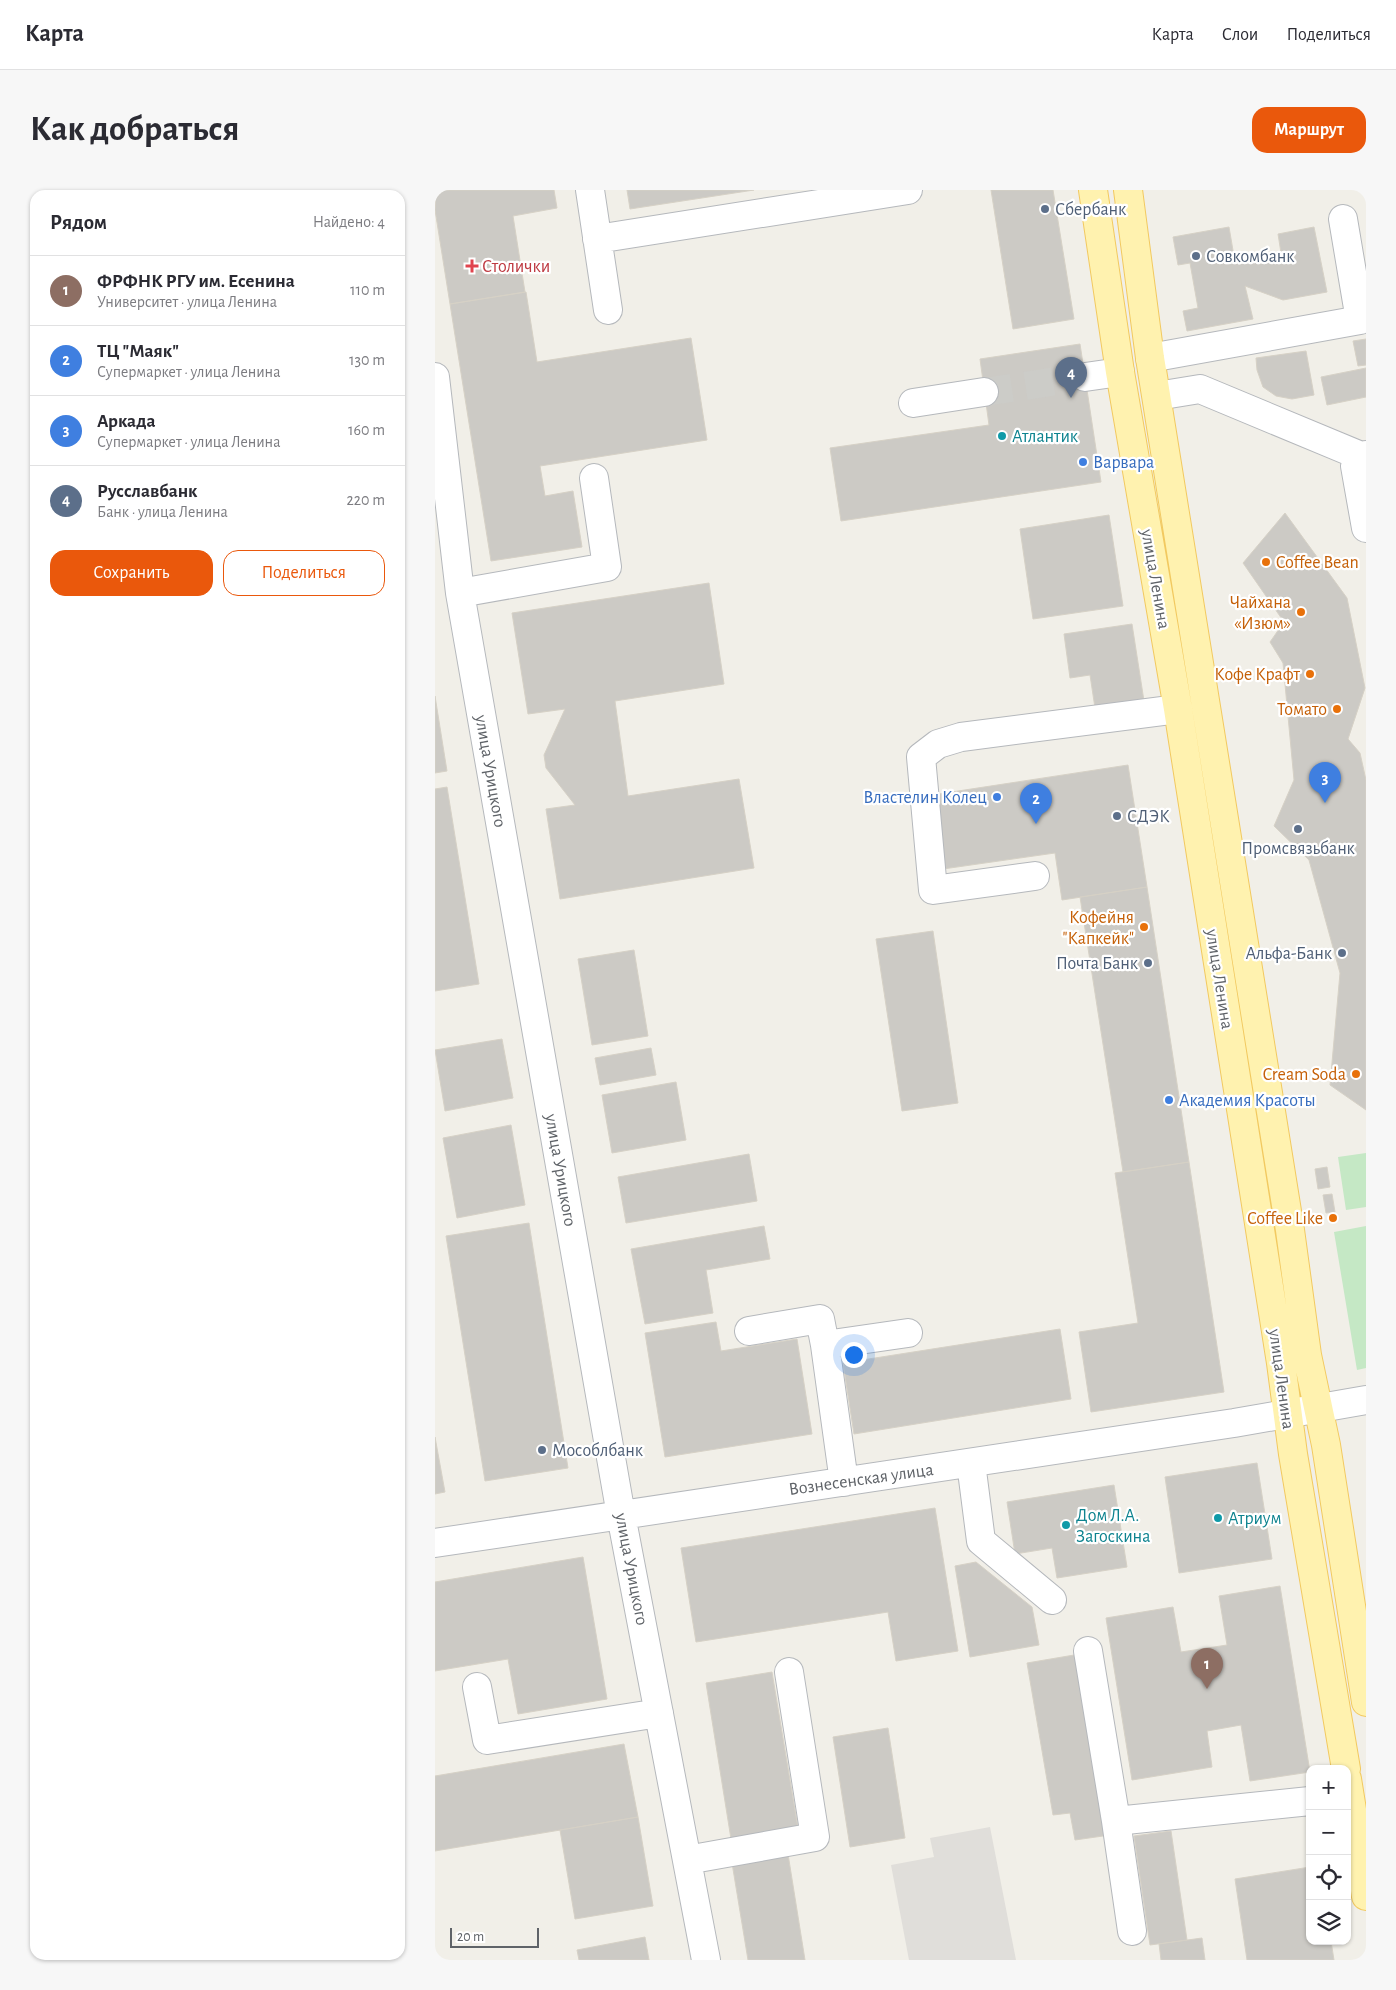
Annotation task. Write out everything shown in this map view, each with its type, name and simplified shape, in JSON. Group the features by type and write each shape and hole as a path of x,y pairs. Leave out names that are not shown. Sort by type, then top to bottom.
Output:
{"main road":[{"name":"улица Ленина","path":"1093,190 1120,372 1178,709 1287,1413 1344,1765"},
{"name":"улица Ленина","path":"1128,190 1150,358 1290,1230 1307,1356 1326,1444 1364,1675 1366,1702"},
{"name":"улица Ленина","path":"1351,1808 1366,1896"}],"street":[{"path":"589,190 607,310"},
{"path":"597,239 908,190"},
{"path":"1150,358 1360,320 1343,219"},
{"path":"1085,377 1120,372"},
{"name":"улица Урицкого","path":"435,377 460,593 621,1515 706,1960"},
{"path":"1157,396 1200,389 1363,455 1355,466 1366,528"},
{"path":"913,403 984,392"},
{"path":"460,593 607,567 594,478"},
{"path":"1035,876 933,890 921,757 938,744 961,737 1178,709"},
{"path":"749,1331 820,1319 844,1482"},
{"path":"825,1345 908,1332"},
{"name":"Вознесенская улица","path":"435,1543 1234,1423 1366,1400"},
{"path":"971,1463 981,1541 1052,1600"},
{"path":"1088,1651 1132,1931"},
{"path":"687,1860 815,1837 789,1672"},
{"path":"477,1687 487,1740 659,1713"},
{"path":"1116,1821 1306,1801"}],"shaded area":[{"path":"990,1827 1016,1960 909,1960 891,1865 934,1857 930,1838"}],"green space":[{"path":"1366,1153 1366,1207 1346,1210 1338,1157"},
{"path":"1366,1226 1366,1368 1357,1370 1334,1232"}],"building":[{"path":"436,190 554,190 557,208 513,216 525,292 450,304 435,210"},
{"path":"627,190 754,190 630,209"},
{"path":"991,190 1053,190 1074,319 1013,329"},
{"path":"1229,227 1235,262 1281,253 1278,234 1314,227 1327,292 1283,300 1245,286 1253,319 1187,331 1183,311 1198,308 1190,263 1178,265 1173,237"},
{"path":"526,292 537,362 691,338 707,440 540,466 545,496 573,491 582,547 491,561 450,304"},
{"path":"1366,339 1366,365 1358,366 1353,341"},
{"name":"Атлантик","path":"1080,344 1101,482 841,521 830,448 989,425 980,359"},
{"path":"1306,351 1314,395 1292,399 1276,396 1263,387 1257,370 1256,358"},
{"path":"1366,368 1366,397 1327,405 1321,377"},
{"path":"1285,513 1347,598 1365,688 1348,739 1360,753 1366,780 1366,1110 1330,1085 1340,973 1309,860 1274,826 1294,780 1283,663 1270,642 1284,622 1243,563"},
{"path":"1109,515 1123,606 1033,619 1020,529"},
{"path":"709,583 724,684 615,701 628,796 739,779 754,868 560,899 546,809 575,805 546,768 544,755 565,709 528,714 512,613"},
{"path":"1132,624 1144,701 1095,708 1090,675 1070,678 1064,634"},
{"path":"435,696 447,771 435,773"},
{"path":"1128,765 1147,887 1062,900 1055,853 943,869 932,795"},
{"path":"447,787 479,984 435,991 435,789"},
{"path":"1147,887 1189,1162 1123,1172 1080,897"},
{"path":"933,931 958,1103 902,1111 876,939"},
{"path":"634,950 648,1036 592,1045 578,959"},
{"path":"502,1039 513,1098 445,1111 435,1050"},
{"path":"651,1048 656,1075 600,1085 595,1058"},
{"path":"676,1082 686,1140 612,1153 602,1095"},
{"path":"511,1125 525,1205 457,1218 443,1138"},
{"path":"749,1154 757,1201 626,1223 618,1177"},
{"path":"1189,1162 1224,1392 1091,1412 1079,1332 1138,1323 1115,1173"},
{"path":"1327,1167 1330,1187 1318,1189 1315,1169"},
{"path":"1332,1194 1335,1212 1326,1213 1323,1195"},
{"path":"529,1223 568,1468 485,1481 446,1236"},
{"path":"764,1226 770,1259 706,1270 713,1313 645,1324 631,1249"},
{"path":"716,1322 721,1351 797,1339 812,1434 665,1457 645,1333"},
{"path":"1060,1329 1071,1399 854,1434 843,1363"},
{"path":"435,1437 445,1492 435,1494"},
{"name":"Атриум","path":"1257,1463 1272,1559 1179,1573 1165,1477"},
{"name":"Дом Л.А. Загоскина","path":"1114,1485 1127,1567 1057,1578 1052,1548 1015,1554 1007,1502"},
{"path":"935,1508 958,1651 896,1661 888,1612 696,1642 681,1548"},
{"path":"583,1557 607,1699 518,1714 508,1659 435,1671 435,1582"},
{"path":"976,1562 1032,1607 1039,1645 970,1657 955,1566"},
{"path":"1280,1586 1309,1765 1306,1765 1306,1773 1250,1781 1241,1725 1207,1731 1212,1767 1132,1780 1106,1618 1173,1607 1181,1652 1227,1645 1219,1596"},
{"path":"1080,1654 1110,1835 1075,1840 1070,1813 1053,1815 1027,1663"},
{"path":"772,1672 798,1828 731,1839 706,1683"},
{"path":"888,1728 905,1838 850,1847 833,1737"},
{"path":"624,1744 638,1817 435,1851 435,1776"},
{"path":"638,1817 653,1906 575,1919 560,1830"},
{"path":"1171,1831 1187,1940 1150,1945 1134,1836"},
{"path":"788,1854 805,1960 748,1960 732,1863"},
{"path":"1306,1868 1306,1945 1332,1945 1334,1960 1247,1960 1235,1879"},
{"path":"645,1937 649,1960 579,1960 577,1950"},
{"path":"1202,1938 1205,1960 1161,1960 1159,1944"}],"tunnel":[{"path":"984,392 1085,377"}],"place":[{"name":"Сбербанк","path":"1045,209"},
{"name":"Совкомбанк","path":"1196,256"},
{"name":"Столички","path":"472,266"},
{"name":"Русславбанк","path":"1071,398"},
{"name":"Атлантик","path":"1002,436"},
{"name":"Варвара","path":"1083,462"},
{"name":"Coffee Bean","path":"1266,562"},
{"name":"Чайхана «Изюм»","path":"1301,612"},
{"name":"Кофе Крафт","path":"1310,674"},
{"name":"Томато","path":"1337,709"},
{"name":"Властелин Колец","path":"997,797"},
{"name":"Аркада","path":"1325,803"},
{"name":"СДЭК","path":"1117,816"},
{"name":"ТЦ \"Маяк\"","path":"1036,824"},
{"name":"Промсвязьбанк","path":"1298,829"},
{"name":"Кофейня \"Капкейк\"","path":"1144,927"},
{"name":"Альфа-Банк","path":"1342,953"},
{"name":"Почта Банк","path":"1148,963"},
{"name":"Cream Soda","path":"1356,1074"},
{"name":"Академия Красоты","path":"1169,1100"},
{"name":"Coffee Like","path":"1333,1218"},
{"name":"Мособлбанк","path":"542,1450"},
{"name":"Атриум","path":"1218,1518"},
{"name":"Дом Л.А. Загоскина","path":"1066,1525"},
{"name":"ФРФНК РГУ им. Есенина","path":"1207,1689"}]}
